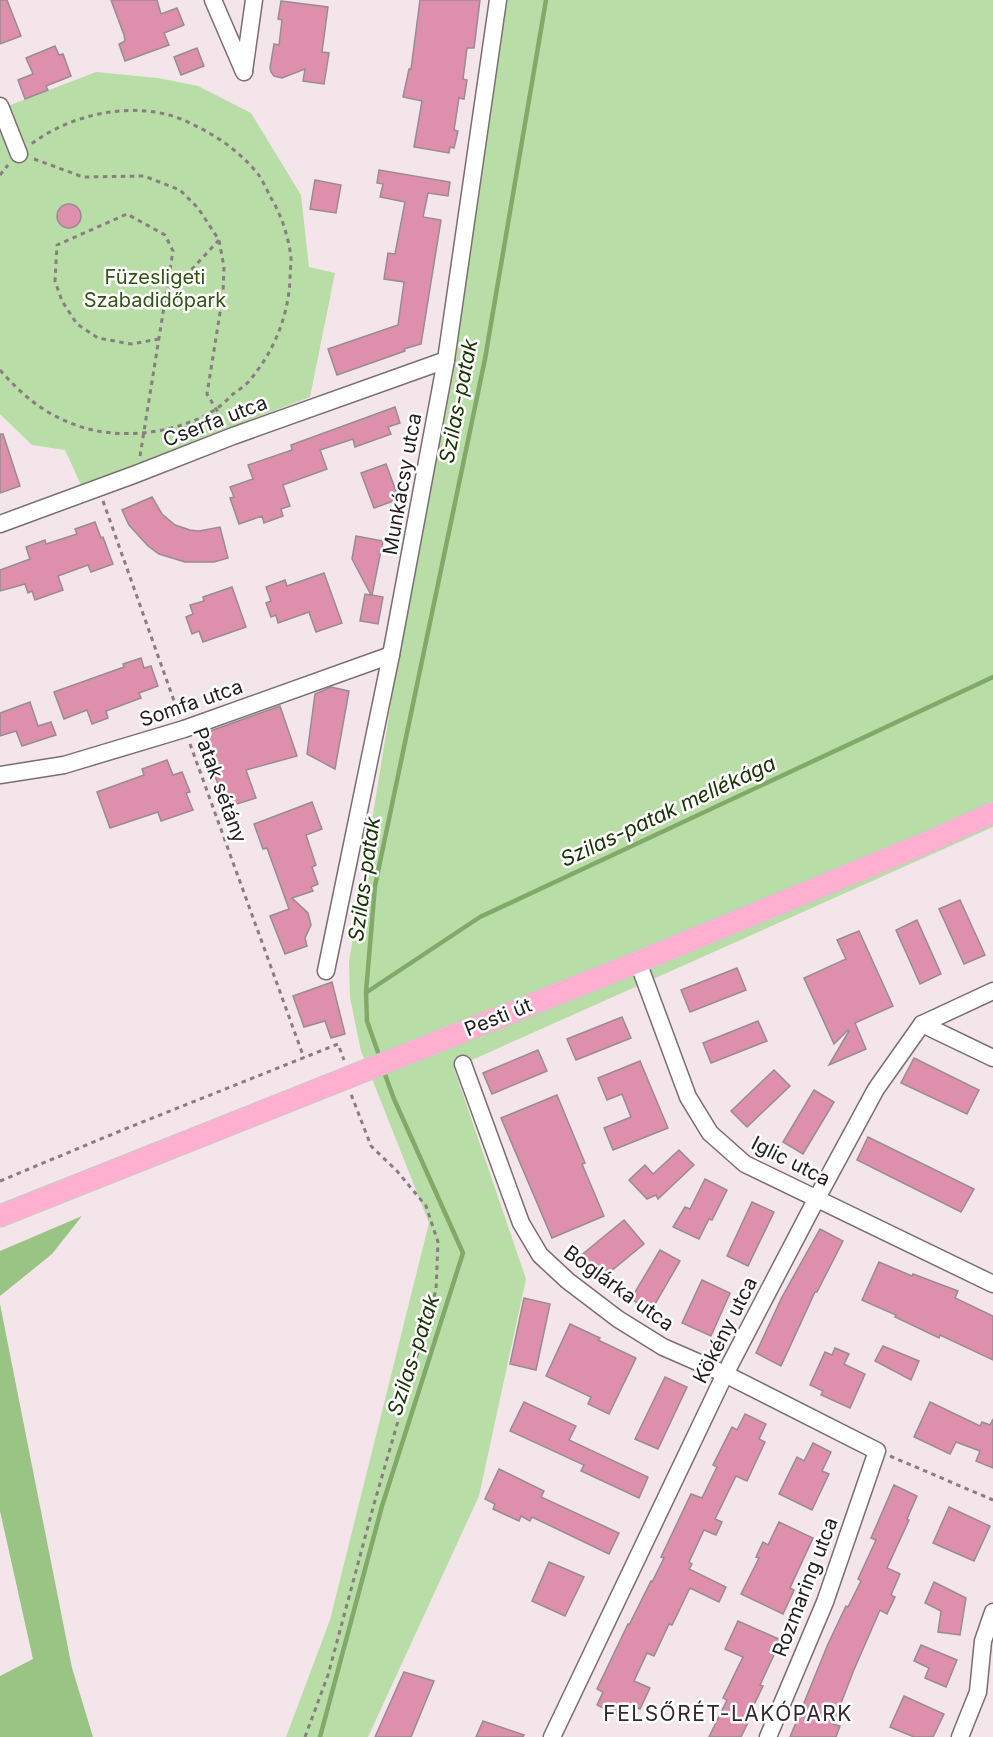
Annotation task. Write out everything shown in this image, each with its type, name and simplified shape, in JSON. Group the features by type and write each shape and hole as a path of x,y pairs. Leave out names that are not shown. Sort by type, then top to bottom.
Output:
{"main road":[{"name":"Pesti út","path":"0,1216 354,1078 406,1054 638,962 993,813"}],"street":[{"path":"213,0 244,72 254,0"},
{"name":"Munkácsy utca","path":"326,971 391,655 446,360 498,0"},
{"path":"0,106 19,154"},
{"name":"Cserfa utca","path":"0,524 233,436 446,360"},
{"name":"Somfa utca","path":"0,775 64,765 184,729 391,655"},
{"name":"Iglic utca","path":"638,962 688,1097 710,1133 745,1164 993,1284"},
{"name":"Kökény utca","path":"552,1737 725,1374 876,1089 922,1024 993,991"},
{"path":"922,1024 993,1058"},
{"name":"Boglárka utca","path":"463,1064 521,1223 540,1255 568,1281 618,1319 663,1347 725,1374 877,1450"},
{"name":"Rozmaring utca","path":"768,1737 825,1602 877,1450"},
{"path":"960,1737 978,1692 983,1641 993,1612"}],"path":[{"path":"0,370 19,392 46,412 77,426 111,433 144,434 181,426 215,410 249,381 275,344 289,301 291,257 280,213 258,174 226,143 202,128 176,118 149,112 121,111 93,115 66,123 41,136 19,154"},
{"path":"19,154 83,177 144,176 180,190 198,208 219,240 224,267 223,294 207,394 233,436"},
{"path":"144,434 166,297 172,251 165,235 128,214 57,244 55,280 62,301 77,324 98,338 131,344 159,339"},
{"path":"166,297 219,240"},
{"name":"Patak sétány","path":"99,488 304,1058"},
{"path":"0,1181 338,1044 354,1078 348,1088 371,1146 397,1171 426,1206 438,1242 436,1290 374,1504 328,1675 305,1737"},
{"path":"877,1450 993,1500"}],"green space":[{"path":"505,0 993,0 993,827 454,1068 526,1279 479,1496 368,1737 286,1737 330,1620 429,1223 361,1051 350,998 349,962"},
{"name":"Füzesligeti Szabadidőpark","path":"96,72 158,78 198,86 251,113 301,195 309,267 335,273 310,397 81,485 65,450 32,445 0,414 0,109"},
{"path":"82,1216 52,1254 0,1296 0,1251"},
{"path":"0,1304 72,1668 93,1737 0,1737 0,1676 33,1659 0,1511"}],"building":[{"path":"0,0 7,0 21,36 0,44"},
{"path":"111,0 157,0 161,14 177,8 184,25 164,33 169,45 125,61 119,44 125,41 124,35"},
{"path":"420,0 480,0 474,48 467,48 463,79 467,80 464,99 459,98 454,130 458,131 454,148 450,147 449,153 414,147 422,101 403,97 409,69 411,69"},
{"path":"281,1 328,7 322,52 329,53 324,84 303,81 305,69 282,78 274,76 271,72 274,44 279,45 282,20 278,19"},
{"path":"55,46 59,55 63,54 71,76 46,86 48,90 25,99 18,80 33,74 26,58"},
{"path":"197,48 204,66 181,75 174,57"},
{"path":"379,170 450,182 448,196 428,193 423,217 441,220 421,344 337,375 328,349 398,325 404,282 384,279 388,253 395,254 405,202 380,197 383,184 377,183"},
{"path":"315,180 341,185 336,213 310,209"},
{"path":"69,204 77,208 81,216 77,224 69,228 61,224 57,216 61,208"},
{"path":"395,407 400,423 388,427 391,434 355,447 353,439 320,450 327,469 283,485 290,506 281,509 283,516 264,523 262,516 239,524 230,498 234,497 230,487 253,479 248,465 292,450 291,445"},
{"path":"0,434 3,434 20,486 0,493"},
{"path":"386,464 399,499 374,508 361,473"},
{"path":"152,497 162,514 175,525 199,531 220,527 228,558 214,562 185,562 159,554 148,546 129,525 122,510"},
{"path":"95,522 113,564 91,572 88,565 58,576 63,590 35,600 32,591 28,593 25,584 0,591 0,570 30,559 26,547 45,540 46,544 77,534 75,529"},
{"path":"356,536 383,541 372,595 383,597 378,624 360,621 365,594 371,595 352,559"},
{"path":"324,573 342,623 316,632 309,612 278,623 276,615 271,617 266,603 271,601 266,587 285,580 287,586"},
{"path":"232,587 246,627 203,642 199,631 192,634 186,617 193,614 190,605 204,601 203,597"},
{"path":"141,658 144,668 151,666 158,686 139,693 141,698 106,711 108,718 92,724 87,710 64,719 54,692 124,667 123,664"},
{"path":"331,687 349,691 335,769 307,754 315,694"},
{"path":"30,702 38,726 51,722 56,735 22,746 16,731 0,736 0,713"},
{"path":"280,706 297,756 246,770 256,798 227,807 199,735"},
{"path":"167,760 173,775 182,772 190,792 186,793 193,810 161,821 158,812 110,828 97,792 144,775 142,769"},
{"path":"312,802 322,829 306,835 316,865 312,867 318,884 311,887 313,891 292,898 308,913 311,925 305,938 307,946 285,954 270,916 289,909 267,848 263,849 254,824"},
{"path":"960,900 985,955 964,964 939,909"},
{"path":"917,920 941,974 920,984 896,930"},
{"path":"859,931 893,1006 855,1023 866,1049 829,1065 849,1031 834,1044 804,978 846,959 837,940"},
{"path":"737,968 746,990 690,1012 681,990"},
{"path":"332,982 345,1034 331,1038 325,1021 304,1027 293,996"},
{"path":"622,1017 631,1038 576,1060 567,1039"},
{"path":"758,1021 767,1041 711,1063 703,1043"},
{"path":"538,1050 547,1071 492,1094 483,1073"},
{"path":"914,1058 979,1090 967,1114 901,1083"},
{"path":"640,1061 668,1128 613,1150 604,1128 631,1117 622,1094 607,1100 598,1078"},
{"path":"774,1070 790,1086 747,1127 731,1111"},
{"path":"814,1090 834,1102 803,1154 783,1142"},
{"path":"557,1095 604,1216 552,1238 501,1118"},
{"path":"868,1137 974,1189 961,1212 857,1160"},
{"path":"679,1150 694,1165 658,1199 656,1195 647,1199 629,1180 645,1165 653,1174"},
{"path":"705,1179 727,1190 712,1220 709,1219 699,1239 673,1227 685,1207 690,1209"},
{"path":"752,1202 774,1212 748,1266 727,1256"},
{"path":"624,1220 644,1244 599,1281 579,1257"},
{"path":"820,1229 843,1241 815,1292 781,1366 756,1353 782,1297"},
{"path":"660,1250 680,1261 651,1311 631,1299"},
{"path":"879,1262 958,1291 955,1298 993,1316 993,1360 940,1335 939,1338 862,1300"},
{"path":"702,1280 730,1293 711,1336 682,1323"},
{"path":"524,1298 550,1304 536,1370 510,1364"},
{"path":"570,1324 636,1358 609,1414 588,1404 591,1397 546,1376"},
{"path":"883,1346 919,1361 911,1380 875,1361"},
{"path":"835,1348 849,1354 844,1364 865,1374 850,1408 821,1395 823,1391 810,1385 825,1352 832,1355"},
{"path":"665,1377 687,1387 658,1449 635,1439"},
{"path":"524,1402 576,1426 569,1440 648,1477 639,1498 581,1471 584,1465 510,1431"},
{"path":"930,1402 980,1426 982,1422 990,1425 993,1419 993,1468 976,1461 980,1451 956,1442 950,1454 914,1437"},
{"path":"745,1414 766,1424 759,1439 765,1442 747,1481 736,1476 715,1519 722,1522 716,1535 704,1530 689,1562 692,1564 689,1569 726,1587 719,1602 690,1588 654,1656 647,1653 634,1681 650,1688 640,1709 628,1704 621,1717 597,1705 603,1692 597,1689 628,1624 664,1558 661,1557 691,1494 702,1498 717,1467 713,1465 732,1427 737,1430"},
{"path":"813,1443 831,1452 822,1471 829,1474 812,1510 779,1494 797,1457 804,1461"},
{"path":"499,1469 544,1491 541,1497 619,1533 609,1554 532,1517 530,1521 521,1516 519,1521 493,1509 495,1504 485,1499"},
{"path":"894,1485 917,1496 907,1519 909,1520 887,1568 900,1574 891,1595 895,1597 887,1614 880,1610 853,1672 833,1724 840,1726 836,1737 790,1737 828,1644 861,1581 858,1579 876,1540 871,1538"},
{"path":"949,1507 990,1526 974,1561 933,1543"},
{"path":"779,1522 813,1538 790,1588 794,1590 783,1614 741,1594 759,1558 756,1557 763,1542 768,1545"},
{"path":"549,1562 584,1577 565,1616 532,1601"},
{"path":"934,1582 966,1598 960,1635 938,1632 941,1611 925,1603"},
{"path":"738,1621 781,1640 760,1685 763,1686 741,1737 709,1737 727,1700 723,1698 743,1657 725,1649"},
{"path":"921,1645 957,1660 946,1687 925,1678 929,1668 914,1661"},
{"path":"404,1672 434,1681 411,1737 375,1737"},
{"path":"904,1696 944,1714 933,1737 914,1737 890,1727"},
{"path":"483,1721 524,1735 523,1737 476,1737"}],"waterway":[{"name":"Szilas-patak","path":"380,1058 367,1021 366,992 375,886 485,359 546,0"},
{"name":"Szilas-patak mellékága","path":"367,992 480,917 993,677"},
{"name":"Szilas-patak","path":"320,1737 382,1506 463,1253 394,1099 383,1069"}],"district":[{"name":"FELSŐRÉT-LAKÓPARK","path":"728,1713"}]}
